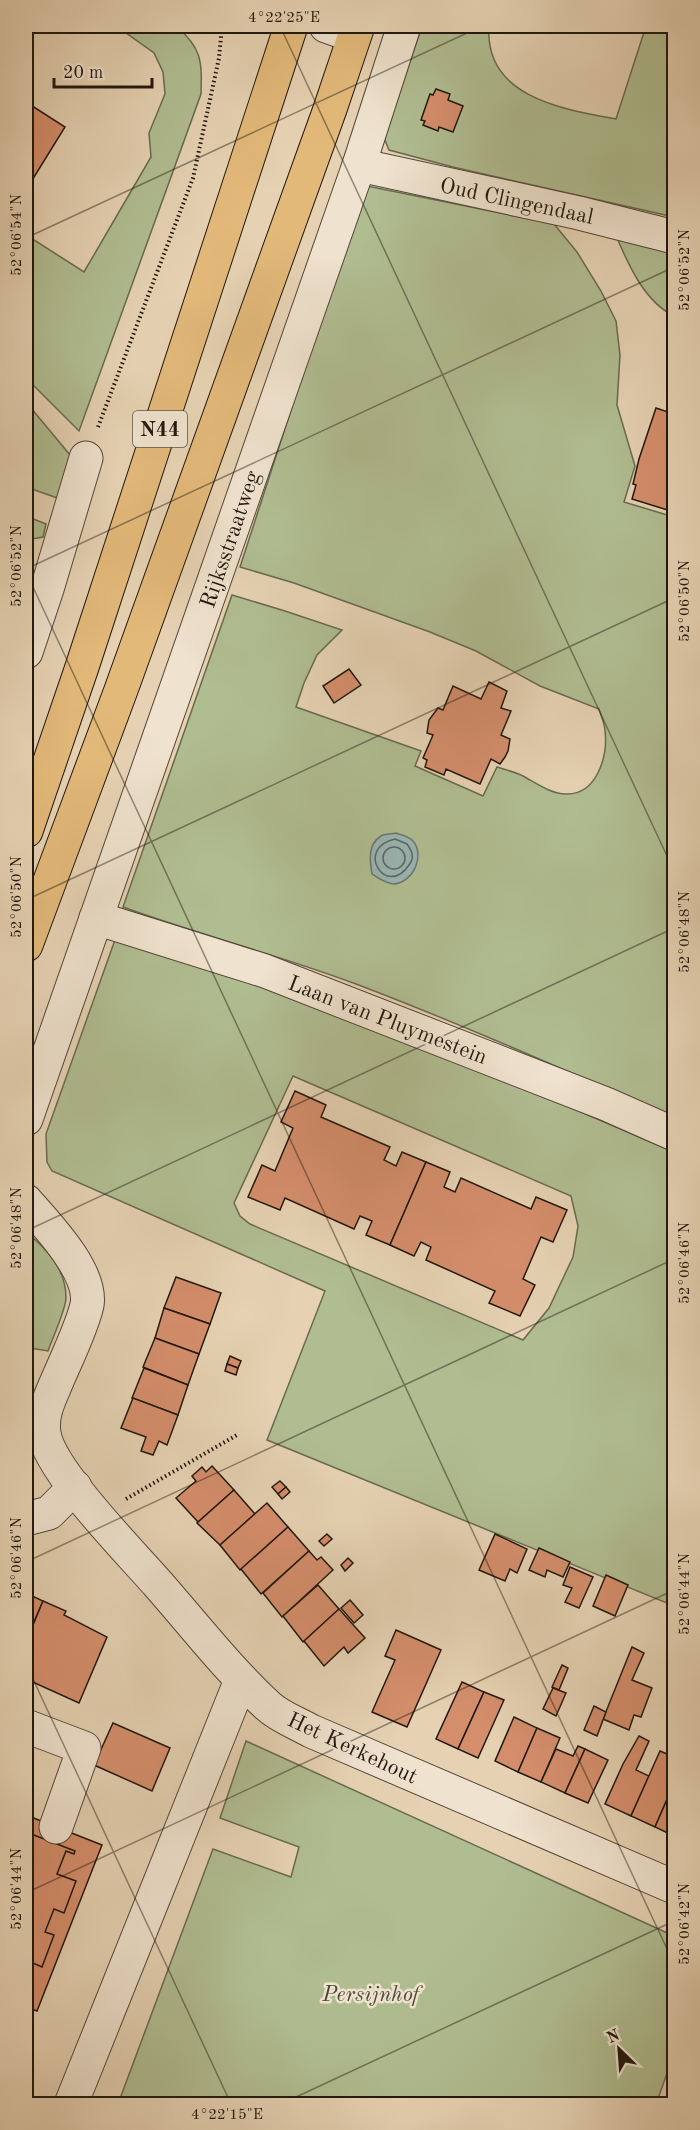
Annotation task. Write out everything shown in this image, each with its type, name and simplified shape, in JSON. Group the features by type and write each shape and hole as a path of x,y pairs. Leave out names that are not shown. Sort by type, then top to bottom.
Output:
{"main road":[{"name":"N44","path":"26,831 82,667 291,26"},
{"name":"N44","path":"26,945 125,679 326,120 346,29"}],"street":[{"name":"Rijksstraatweg","path":"26,1119 37,1061 96,918 359,165 404,26"},
{"name":"Oud Clingendaal","path":"359,165 579,213 675,237"},
{"path":"26,652 36,590 86,459"},
{"name":"Laan van Pluymestein","path":"96,918 266,971 606,1104 675,1134"},
{"path":"26,1202 69,1253 86,1290 87,1303 44,1413 44,1433 49,1452 75,1487 48,1513 26,1519"},
{"name":"Het Kerkehout","path":"75,1487 241,1680 271,1708 311,1731 675,1887"},
{"path":"71,2104 241,1680"},
{"path":"26,1726 84,1748 56,1827"}],"path":[{"path":"86,459 193,178 219,58 222,26"},
{"path":"98,1515 237,1435"}],"green space":[{"path":"110,26 176,26 191,41 199,56 201,94 79,431 26,378 26,240 28,236 84,272 151,157 149,133 165,94 163,72 154,53 126,33"},
{"path":"422,26 489,26 491,50 499,69 513,84 530,95 551,104 616,119 646,26 674,26 674,217 453,167 389,150 384,138"},
{"path":"367,186 554,224 577,252 616,321 620,355 617,405 635,466 624,502 674,517 674,1118 476,1032 356,984 123,907 232,595 342,630 317,655 296,707 421,751 415,766 483,796 497,767 520,775 549,790 566,794 577,793 586,788 593,781 602,762 605,752 605,731 599,709 540,686 476,651 430,632 294,583 240,567"},
{"path":"617,238 674,252 674,316 646,293"},
{"path":"26,402 75,461 63,500 26,487"},
{"path":"26,516 46,524 43,537 26,540"},
{"path":"116,937 272,986 497,1076 674,1152 674,1606 267,1440 325,1291 52,1171 47,1162 46,1134","holes":["293,1076 571,1196 578,1226 573,1257 549,1308 523,1340 250,1224 240,1216 234,1203"]},
{"path":"26,1232 54,1260 65,1288 64,1309 48,1351 30,1348 26,1350"},
{"name":"Persijnhof","path":"246,1741 674,1936 674,2054 656,2104 118,2104 213,1849 291,1877 299,1847 220,1818"}],"water":[{"path":"396,833 411,839 418,853 418,860 416,867 407,878 394,884 385,882 372,874 370,859 373,844 382,835"}],"building":[{"path":"436,89 450,94 448,100 463,106 453,132 439,127 438,131 423,125 425,121 421,120 430,94 433,95"},
{"path":"26,102 65,127 26,190"},
{"path":"656,408 674,414 674,512 632,499 639,459"},
{"path":"349,669 361,685 334,703 323,686"},
{"path":"489,682 507,691 501,708 511,711 501,735 510,739 508,751 500,764 491,759 480,784 446,769 444,775 425,767 427,760 423,758 433,735 427,733 429,720 438,708 443,710 453,686 481,699"},
{"path":"295,1091 326,1105 321,1117 390,1147 384,1160 396,1166 402,1152 426,1162 390,1245 366,1235 372,1221 360,1216 354,1229 285,1198 280,1210 248,1197 262,1165 275,1171 293,1128 281,1122"},
{"path":"426,1162 450,1172 444,1187 455,1192 461,1178 531,1209 536,1197 567,1210 553,1242 541,1237 523,1279 535,1285 520,1316 489,1303 495,1291 426,1260 431,1247 421,1242 414,1256 390,1245"},
{"path":"176,1277 221,1293 210,1324 164,1308"},
{"path":"164,1308 210,1324 199,1354 155,1338"},
{"path":"155,1338 199,1354 188,1385 143,1367"},
{"path":"230,1356 241,1361 238,1368 227,1364"},
{"path":"227,1364 238,1368 236,1375 225,1371"},
{"path":"144,1368 188,1385 178,1415 132,1398"},
{"path":"133,1398 178,1415 167,1445 159,1441 153,1455 141,1451 146,1437 121,1428"},
{"path":"212,1466 234,1490 198,1522 176,1498 196,1481 192,1476 202,1467 206,1472"},
{"path":"280,1481 286,1487 278,1494 272,1487"},
{"path":"286,1487 290,1492 282,1499 278,1494"},
{"path":"234,1490 255,1514 220,1545 197,1523"},
{"path":"267,1503 288,1527 240,1570 220,1545"},
{"path":"288,1527 309,1551 261,1594 241,1569"},
{"path":"327,1534 332,1539 324,1546 319,1541"},
{"path":"495,1534 527,1549 517,1573 510,1569 505,1581 479,1570"},
{"path":"539,1548 570,1562 563,1577 547,1570 545,1577 529,1570"},
{"path":"309,1551 317,1560 321,1557 333,1570 282,1617 263,1593"},
{"path":"348,1558 353,1563 345,1571 341,1565"},
{"path":"570,1567 593,1577 579,1608 565,1602 572,1588 563,1585"},
{"path":"606,1575 628,1585 615,1616 593,1606"},
{"path":"318,1585 339,1609 303,1642 283,1616"},
{"path":"26,1593 43,1601 27,1638 26,1638"},
{"path":"350,1600 363,1615 354,1623 341,1608"},
{"path":"43,1601 66,1611 64,1615 107,1637 79,1703 26,1679 26,1642"},
{"path":"339,1609 365,1638 348,1653 344,1647 324,1666 304,1641"},
{"path":"396,1630 441,1650 407,1727 372,1712 395,1660 385,1656"},
{"path":"632,1647 644,1653 632,1680 652,1688 641,1717 634,1715 629,1730 603,1719"},
{"path":"562,1665 568,1668 559,1690 552,1687"},
{"path":"462,1682 484,1692 458,1749 436,1739"},
{"path":"553,1688 566,1693 556,1716 543,1709"},
{"path":"484,1692 504,1700 478,1758 458,1749"},
{"path":"594,1706 606,1712 597,1736 584,1730"},
{"path":"514,1717 537,1728 518,1772 495,1761"},
{"path":"113,1723 170,1748 152,1791 94,1765"},
{"path":"537,1728 560,1738 541,1782 518,1772"},
{"path":"639,1736 649,1741 636,1770 649,1776 631,1816 605,1804"},
{"path":"578,1746 585,1749 565,1793 541,1782 556,1749 573,1756"},
{"path":"585,1749 608,1760 588,1803 565,1793"},
{"path":"660,1751 674,1757 669,1774 674,1777 674,1783 655,1827 631,1816"},
{"path":"674,1787 674,1836 655,1827"},
{"path":"26,1815 102,1845 37,2011 26,2007"},
{"path":"26,1832 75,1851 74,1854 66,1851 57,1874 76,1881 64,1913 54,1909 45,1932 54,1935 42,1967 26,1960"}]}
